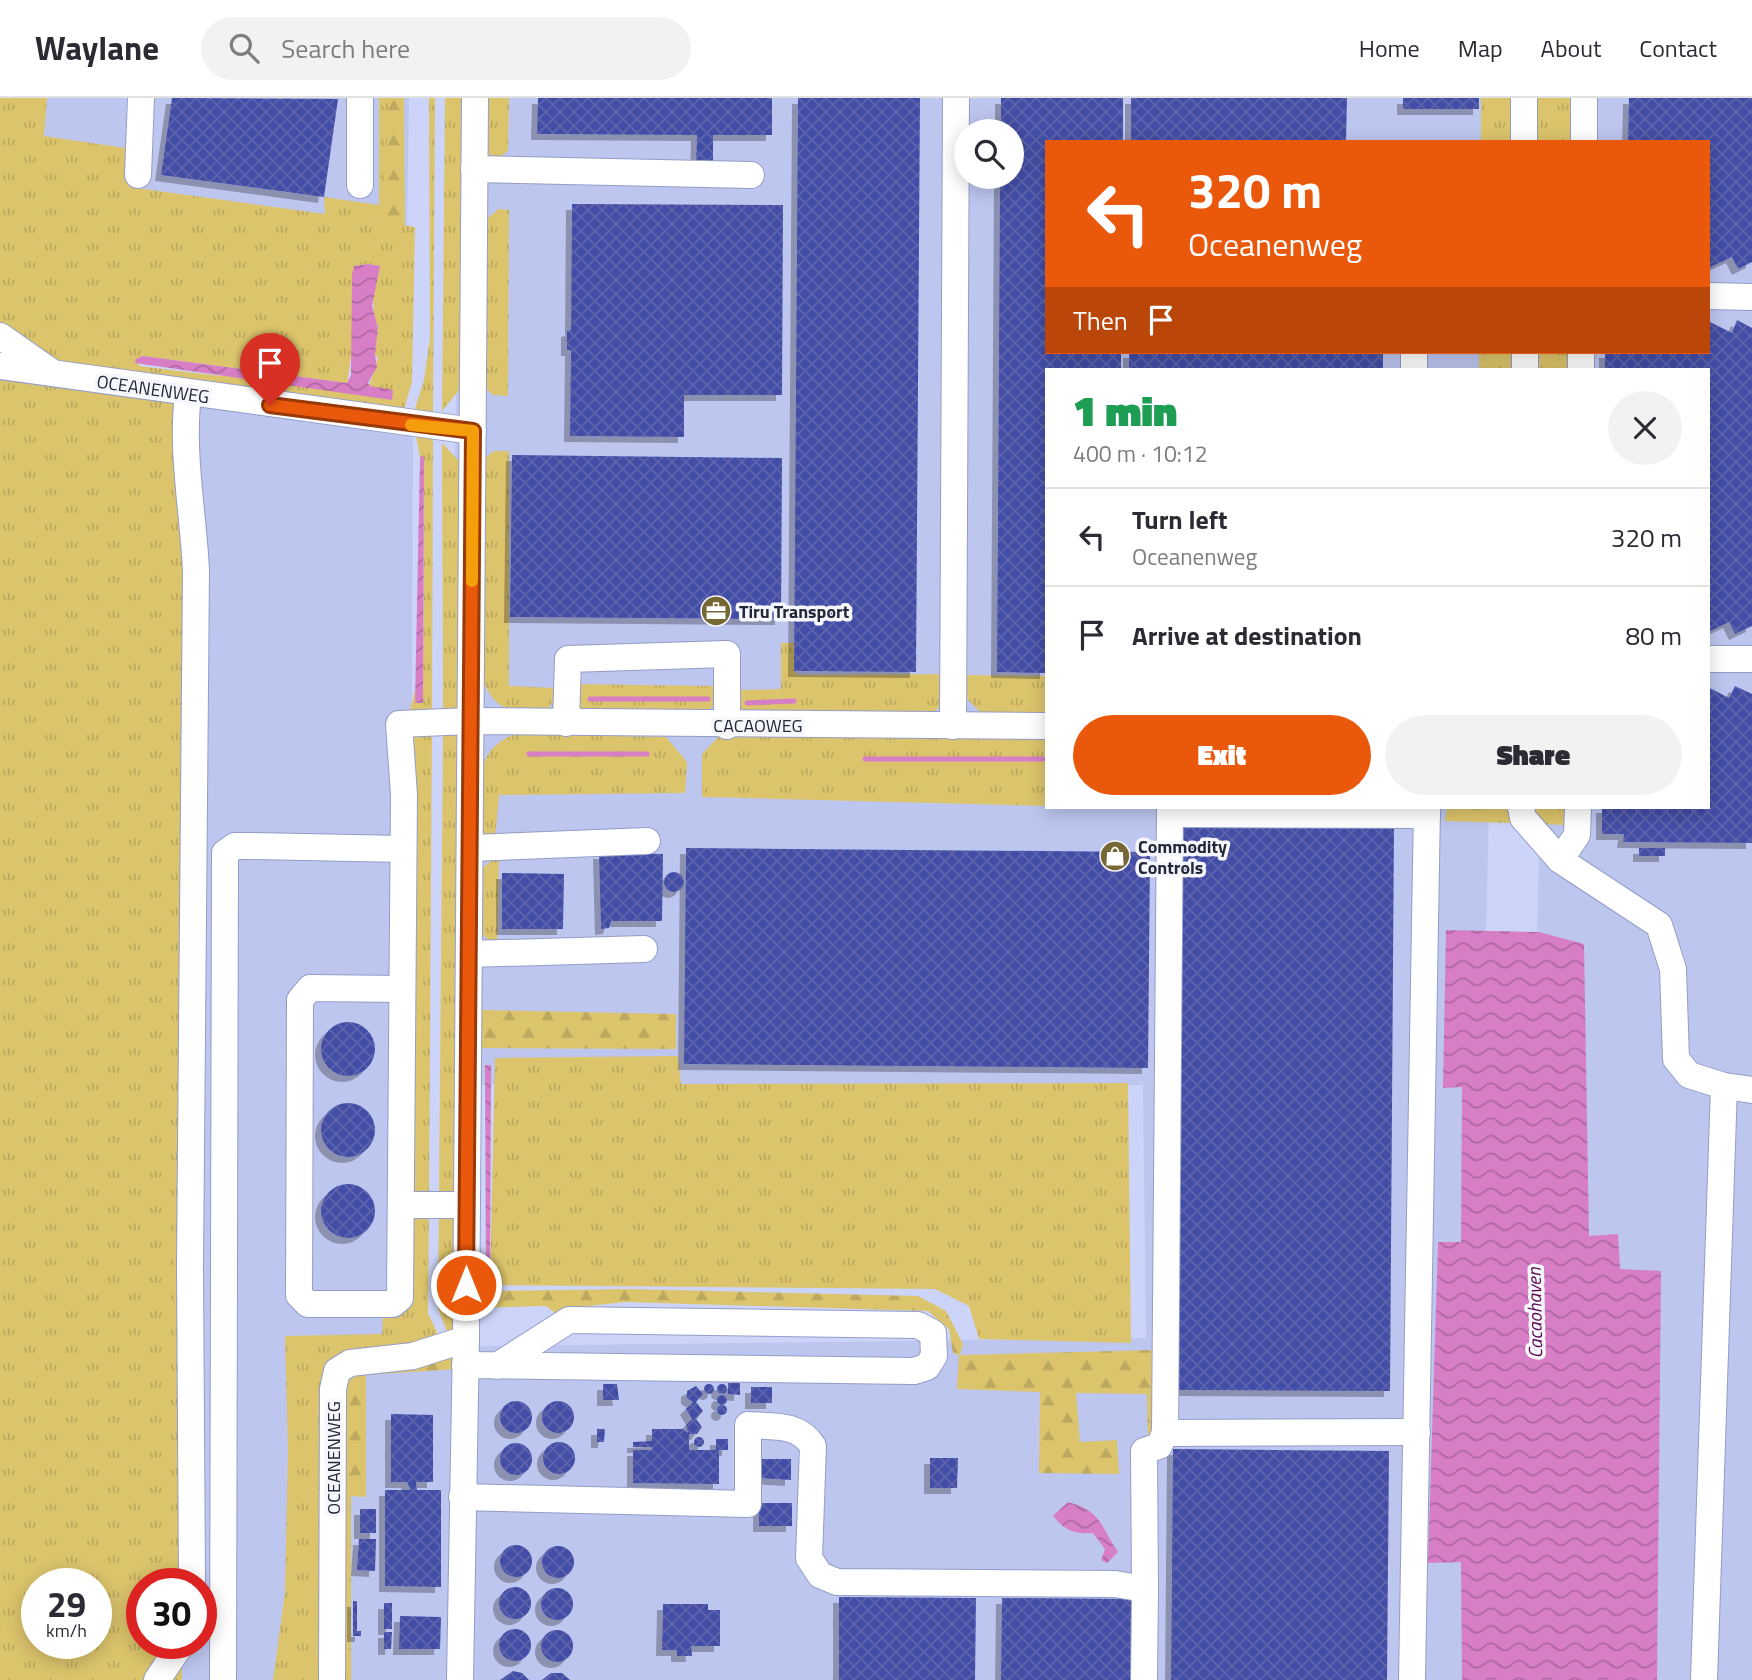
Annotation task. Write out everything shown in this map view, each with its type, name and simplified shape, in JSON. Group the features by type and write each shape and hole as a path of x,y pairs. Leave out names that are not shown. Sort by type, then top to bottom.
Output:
{"street":[{"path":"138,175 141,98"},
{"path":"360,98 360,185"},
{"path":"460,1680 466,1339 475,98"},
{"path":"953,726 956,98"},
{"path":"1524,98 1524,140"},
{"path":"1584,98 1584,140"},
{"path":"474,169 751,175"},
{"path":"1710,296 1752,297"},
{"path":"0,336 52,372"},
{"name":"OCEANENWEG","path":"0,366 188,394 473,431"},
{"path":"188,394 183,430 193,506 196,570 190,1266 192,1568"},
{"path":"566,723 568,659 727,654 727,726"},
{"path":"1710,659 1752,659"},
{"name":"CACAOWEG","path":"403,849 399,724 470,721 727,726 1045,726"},
{"path":"1521,809 1523,818 1560,860 1659,925 1673,969 1676,1059 1689,1075 1724,1086 1752,1090"},
{"path":"1560,860 1577,835 1578,809"},
{"path":"1144,1680 1144,1451 1159,1446 1165,1433 1170,810 1427,811 1412,1680"},
{"path":"470,848 647,841"},
{"path":"223,1680 225,853 235,846 403,849 400,1298 393,1304 309,1304 299,1295 300,1000 310,988 402,989"},
{"path":"469,954 644,949"},
{"path":"1704,1680 1724,1086"},
{"path":"401,1205 466,1205"},
{"path":"465,1365 497,1366 914,1371 927,1367 936,1345 933,1333 918,1325 569,1320 497,1366"},
{"name":"OCEANENWEG","path":"332,1680 333,1389 337,1371 350,1363 413,1356 466,1339"},
{"path":"462,1497 748,1504 748,1425 793,1428 806,1435 813,1446 809,1558 820,1575 837,1582 1115,1584 1145,1589"},
{"path":"1165,1433 1416,1432"},
{"path":"157,1680 171,1659"}],"shaded area":[{"path":"0,98 409,98 407,229 0,175"},
{"path":"463,98 1497,98 1496,140 1045,140 1045,354 1494,354 1494,368 1045,368 1045,809 1489,809 1469,1680 324,1680 325,1348 1146,1338 1143,1085 441,1085"},
{"path":"1557,98 1752,98 1752,1680 1646,1680 1570,1243 1537,939 1540,809 1710,809 1710,368 1551,368 1551,354 1710,354 1710,140 1556,140"},
{"path":"0,368 413,436 409,1335 319,1342 309,1680 0,1680"}],"green space":[{"path":"0,98 47,98 44,136 132,149 129,187 325,214 324,197 379,205 379,98 393,98 384,201 374,221 415,227 412,382 403,413 61,365 0,325","holes":["359,265 380,266 373,292 375,354 378,358 369,386 212,375 139,366 139,359 143,356 347,383 352,350 352,275"]},
{"path":"389,98 404,98 405,226 373,221 384,201"},
{"path":"429,98 435,98 433,415 413,415 424,380 430,338"},
{"path":"445,98 464,98 461,388 442,411"},
{"path":"485,98 509,98 508,151 496,160 484,149"},
{"path":"1481,98 1515,98 1515,140 1481,140"},
{"path":"1536,98 1576,98 1576,140 1536,140"},
{"path":"498,209 509,210 508,396 493,395 482,385 484,222"},
{"path":"1479,354 1513,354 1513,368 1479,368"},
{"path":"1537,354 1574,354 1574,368 1537,368"},
{"path":"0,380 173,402 186,511 182,1568 126,1568 126,1659 182,1659 182,1680 0,1680"},
{"path":"416,436 433,439 432,711 410,710 416,687 415,702 423,703 424,457 420,457"},
{"path":"442,443 459,461 460,711 443,709"},
{"path":"494,451 509,451 509,686 555,688 553,702 547,710 506,708 493,698 481,677 484,459"},
{"path":"781,643 794,643 794,671 799,675 948,674 947,698 933,713 746,713 736,702 738,690 781,689"},
{"path":"965,675 1045,676 1045,716 984,716 966,698"},
{"path":"573,684 716,686 716,702 707,713 581,713 573,700"},
{"path":"432,732 429,1197 409,1198 410,734"},
{"path":"443,733 460,733 456,1327 448,1334 438,1309"},
{"path":"515,734 666,737 687,762 685,793 499,795 495,840 478,829 481,773 491,750"},
{"path":"719,736 1045,738 1045,806 702,797 702,754"},
{"path":"1447,809 1570,809 1570,825 1445,821"},
{"path":"499,855 497,947 478,931 481,869"},
{"path":"482,1010 676,1014 676,1049 482,1048"},
{"path":"678,1056 681,1084 1128,1083 1131,1343 979,1339 969,1306 935,1289 492,1285 495,1058"},
{"path":"409,1213 429,1213 428,1313 440,1339 335,1355 331,1366 329,1680 273,1680 285,1592 288,1449 285,1336 382,1334 383,1313"},
{"path":"630,1289 918,1296 946,1311 963,1344 960,1355 1156,1350 1157,1444 1148,1442 1147,1394 1076,1393 1080,1442 1117,1440 1119,1474 1039,1473 1040,1392 957,1389 959,1355 953,1353 949,1329 928,1311 625,1302 570,1308 555,1318 554,1312 546,1306 475,1308 476,1296 486,1291"},
{"path":"456,1352 456,1369 366,1375 366,1497 351,1496 351,1680 341,1680 346,1367"}],"water":[{"path":"354,266 380,266 372,306 378,328 375,354 377,367 368,383 370,386 393,390 392,400 135,363 136,359 143,356 347,383 351,375 352,275"},
{"path":"424,456 423,703 415,703 420,457"},
{"name":"Cacaohaven","path":"1446,930 1539,932 1584,944 1589,1236 1618,1234 1620,1269 1661,1271 1657,1680 1462,1680 1461,1562 1428,1563 1438,1242 1461,1242 1462,1087 1443,1088"},
{"path":"485,1065 491,1065 490,1282 493,1290 486,1291"},
{"path":"1068,1502 1088,1510 1103,1527 1118,1552 1107,1563 1101,1560 1105,1549 1093,1533 1070,1530 1053,1516"}],"building":[{"path":"172,98 338,99 324,197 161,175"},
{"path":"538,98 772,98 772,135 713,135 713,168 696,168 697,135 537,134"},
{"path":"798,98 920,98 916,672 794,671"},
{"path":"1001,98 1123,98 1123,140 1045,140 1045,354 1121,354 1121,368 1045,368 1045,673 997,672 1000,189 1024,189 1024,119 1001,119"},
{"path":"1131,98 1347,98 1346,140 1131,140"},
{"path":"1403,98 1479,98 1479,109 1403,109"},
{"path":"1629,98 1752,98 1752,262 1738,269 1732,257 1710,267 1710,140 1628,140"},
{"path":"572,204 783,205 782,395 684,395 684,437 570,436 571,350 567,350 567,331 571,330"},
{"path":"1737,320 1752,328 1752,626 1735,634 1729,622 1710,631 1710,368 1605,368 1605,354 1710,354 1710,322 1732,333"},
{"path":"1129,354 1383,354 1383,368 1129,368"},
{"path":"512,455 782,458 781,619 510,617"},
{"path":"1735,686 1752,694 1752,843 1623,842 1624,834 1602,834 1602,809 1710,809 1710,688 1729,698"},
{"path":"1177,820 1394,822 1390,1391 1173,1390"},
{"path":"686,848 1150,852 1148,1068 684,1064"},
{"path":"1639,848 1665,848 1665,856 1639,856"},
{"path":"599,853 663,854 662,921 611,921 609,928 601,929"},
{"path":"670,872 678,872 684,882 678,892 670,892 664,886 664,878"},
{"path":"502,873 564,874 563,929 502,929"},
{"path":"348,1022 367,1030 375,1049 367,1068 348,1076 329,1068 321,1049 329,1030"},
{"path":"348,1103 367,1111 375,1130 367,1149 348,1157 329,1149 321,1130 329,1111"},
{"path":"348,1184 367,1192 375,1211 367,1230 348,1238 329,1230 321,1211 329,1192"},
{"path":"728,1383 740,1383 740,1395 728,1394"},
{"path":"603,1384 617,1384 619,1400 603,1400"},
{"path":"709,1384 713,1385 713,1393 709,1394 705,1393 704,1389 705,1385"},
{"path":"722,1384 726,1385 726,1393 722,1394 718,1393 717,1389 718,1385"},
{"path":"696,1386 703,1394 696,1402 703,1411 696,1419 702,1427 697,1434 689,1434 689,1450 716,1450 716,1439 728,1439 728,1450 719,1450 719,1484 633,1483 633,1450 652,1450 652,1447 633,1447 633,1442 652,1441 652,1429 683,1429 688,1433 686,1425 692,1419 686,1409 693,1402 687,1398 687,1391"},
{"path":"751,1387 772,1387 772,1403 751,1403"},
{"path":"722,1395 726,1396 726,1404 722,1405 718,1404 717,1400 718,1396"},
{"path":"516,1401 527,1406 532,1417 527,1428 516,1433 505,1428 500,1417 505,1406"},
{"path":"558,1401 569,1406 574,1417 569,1428 558,1433 547,1428 542,1417 547,1406"},
{"path":"722,1405 726,1406 726,1414 722,1415 718,1414 717,1410 718,1406"},
{"path":"391,1414 433,1415 433,1482 416,1482 417,1490 441,1490 441,1587 385,1586 385,1490 410,1490 407,1482 391,1482"},
{"path":"597,1429 605,1429 604,1442 597,1442"},
{"path":"699,1437 703,1438 703,1446 699,1447 695,1446 694,1442 695,1438"},
{"path":"559,1442 571,1446 575,1458 571,1470 559,1474 547,1470 543,1458 547,1446"},
{"path":"516,1443 527,1448 532,1459 527,1470 516,1475 505,1470 500,1459 505,1448"},
{"path":"1173,1449 1389,1451 1387,1680 1171,1680"},
{"path":"930,1458 958,1458 957,1488 930,1488"},
{"path":"759,1459 791,1459 791,1480 759,1478"},
{"path":"759,1503 792,1503 792,1526 759,1526"},
{"path":"360,1509 376,1509 376,1533 360,1533"},
{"path":"359,1539 376,1539 375,1571 357,1570"},
{"path":"516,1545 527,1550 532,1561 527,1572 516,1577 505,1572 500,1561 505,1550"},
{"path":"558,1546 569,1551 574,1562 569,1573 558,1578 547,1573 542,1562 547,1551"},
{"path":"515,1587 526,1592 531,1603 526,1614 515,1619 504,1614 499,1603 504,1592"},
{"path":"557,1588 568,1593 573,1604 568,1615 557,1620 546,1615 541,1604 546,1593"},
{"path":"839,1597 976,1598 975,1680 839,1680"},
{"path":"1002,1598 1138,1599 1137,1680 1001,1680"},
{"path":"353,1601 357,1601 357,1631 361,1631 361,1636 353,1636"},
{"path":"384,1603 392,1603 392,1629 384,1629"},
{"path":"663,1604 708,1604 708,1610 720,1610 720,1646 691,1646 692,1656 677,1656 677,1650 662,1650"},
{"path":"400,1616 441,1617 440,1649 399,1649"},
{"path":"515,1629 526,1634 531,1645 526,1656 515,1661 504,1656 499,1645 504,1634"},
{"path":"557,1630 568,1635 573,1646 568,1657 557,1662 546,1657 541,1646 546,1635"},
{"path":"384,1632 392,1632 391,1649 384,1649"},
{"path":"513,1671 522,1673 529,1680 500,1680"},
{"path":"551,1673 562,1673 570,1680 542,1680"}],"waterway":[{"path":"590,699 708,699"},
{"path":"747,703 794,701"},
{"path":"529,754 647,754"},
{"path":"865,759 1045,759"}],"slow traffic":[{"path":"411,425 473,431 472,581"}],"place":[{"name":"Tiru Transport","path":"716,611"},
{"name":"Commodity Controls","path":"1115,856"}],"route":[{"path":"270,405 473,431 466,1285"}]}
